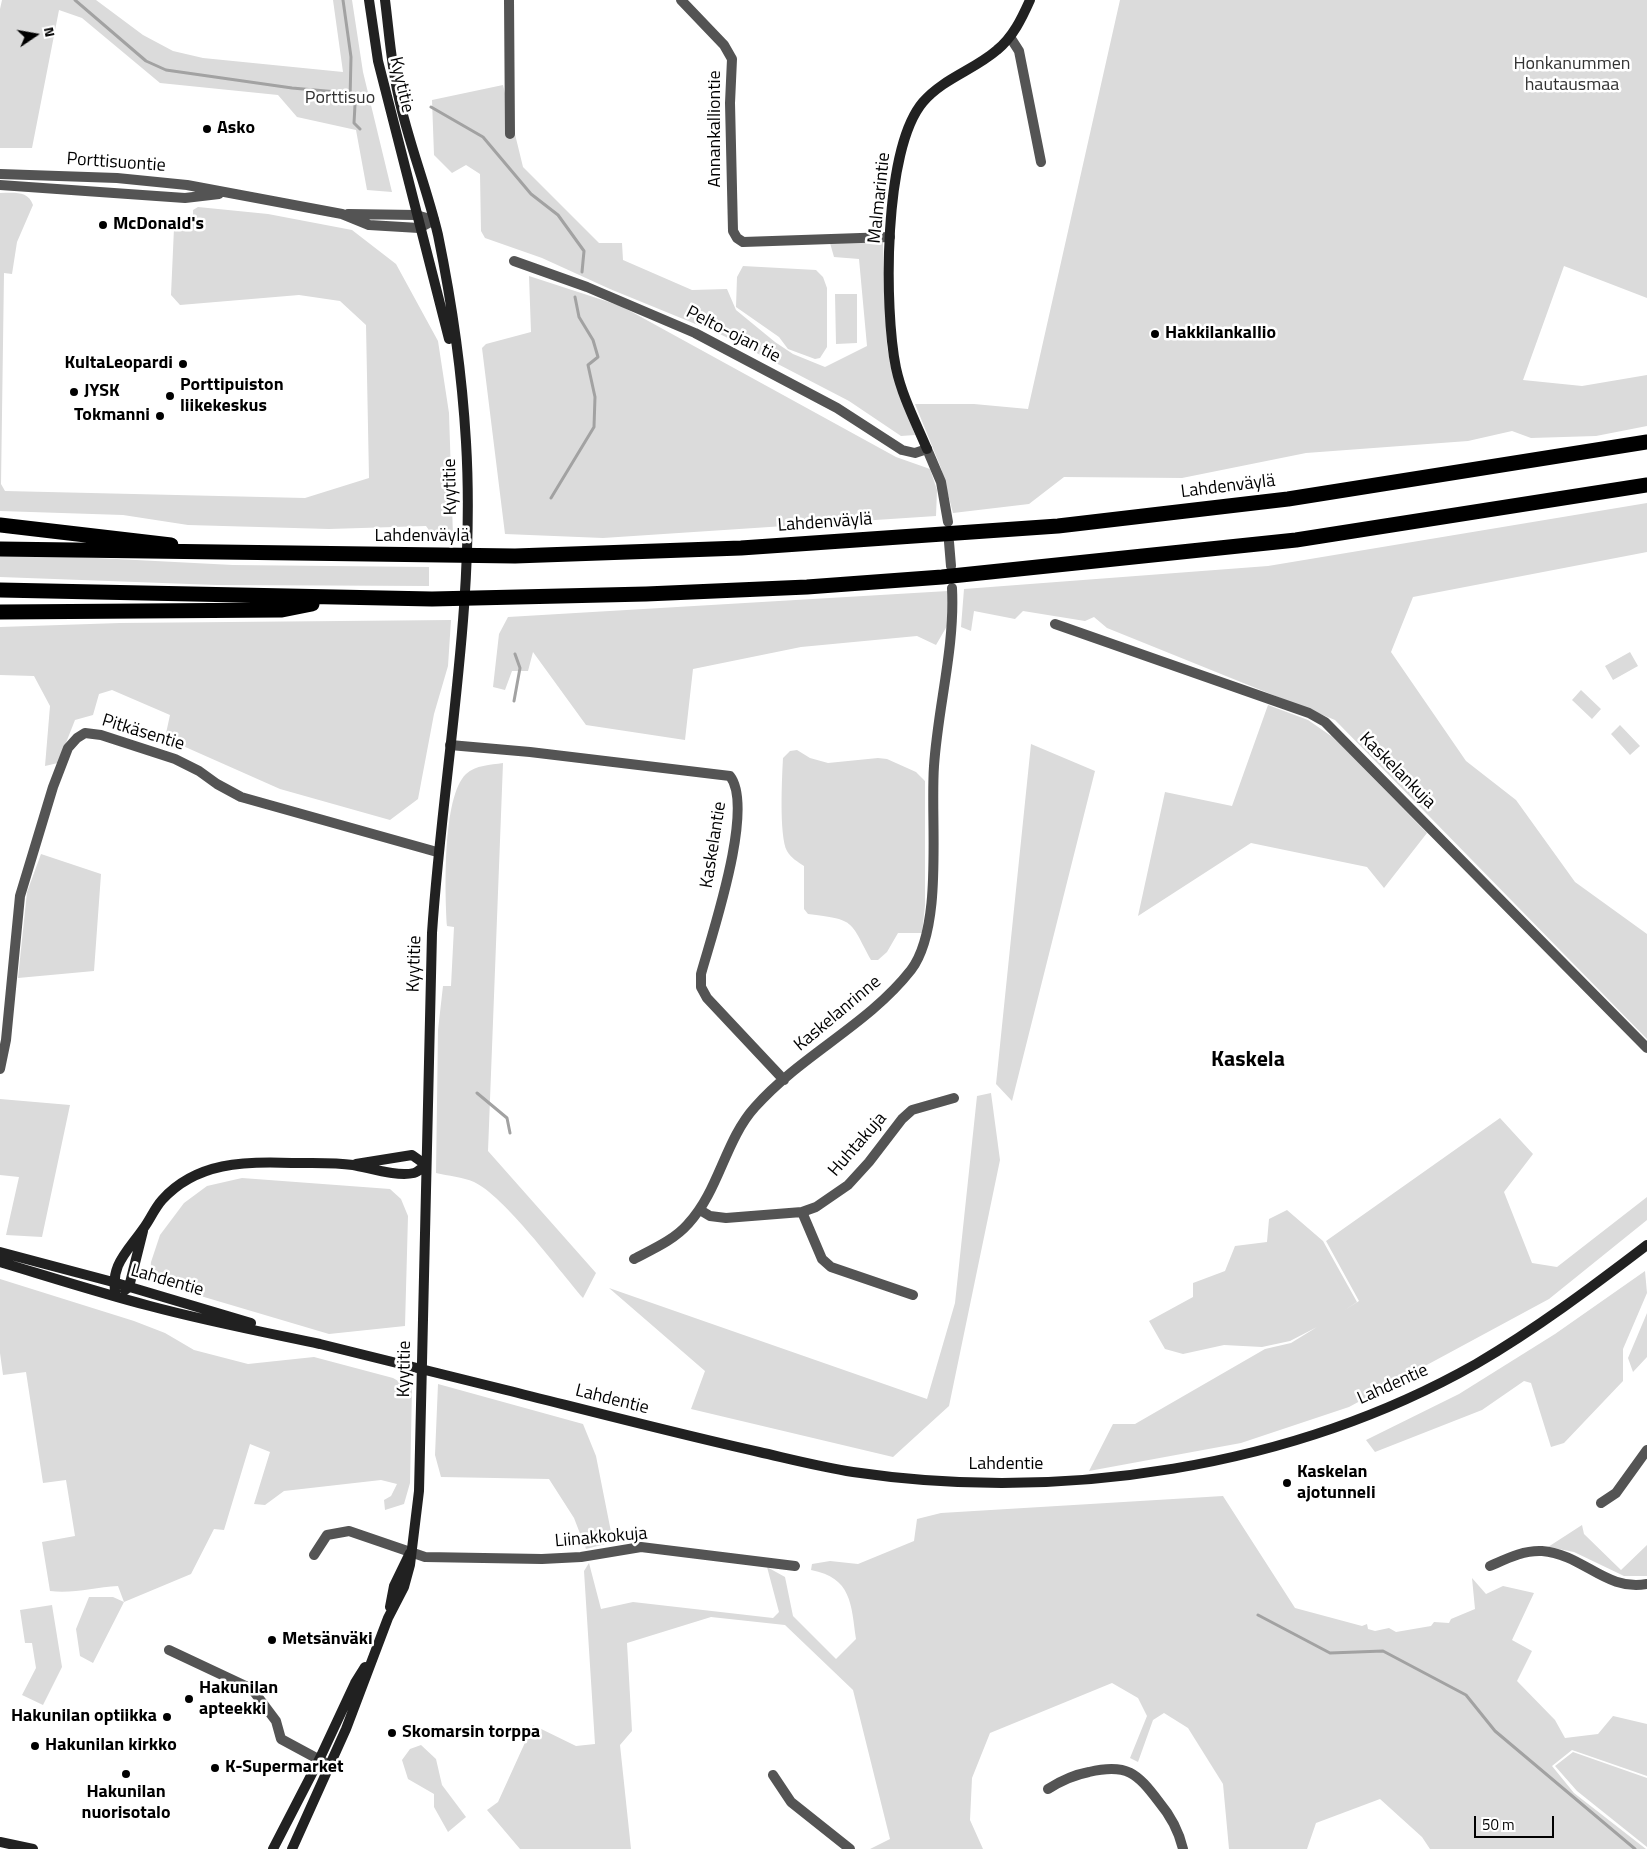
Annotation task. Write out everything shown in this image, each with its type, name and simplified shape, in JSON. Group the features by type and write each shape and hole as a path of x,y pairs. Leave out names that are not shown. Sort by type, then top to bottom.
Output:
{"highway":[{"name":"Lahdenväylä","path":"0,549 230,554 515,556 741,548 1058,526 1288,499 1647,442"},
{"path":"0,590 432,599 514,598 807,587 942,577 1296,540 1647,485"},
{"path":"0,525 154,542 230,554"},
{"path":"0,612 282,610 341,598"}],"main road":[{"name":"Kyytitie","path":"369,0 378,61 416,215 460,379"},
{"name":"Kyytitie","path":"292,1849 364,1685 372,1657 388,1618 394,1586 410,1551 419,1491 432,941 438,852 466,587 466,442 460,379 448,293 434,220 398,94 385,0"},
{"name":"Malmarintie","path":"927,449 908,405 896,369 891,312 890,237 900,153 914,114 940,85 992,54 1010,37 1030,0"},
{"path":"144,1228 129,1287 116,1296 113,1282 122,1256 144,1228 162,1200 176,1187 207,1170 242,1163 351,1165 412,1155 426,1165 414,1173 383,1172 351,1165"},
{"name":"Lahdentie","path":"0,1262 177,1312 324,1345 700,1439 851,1472 975,1482 1067,1480 1136,1474 1228,1457 1290,1442 1356,1419 1433,1385 1505,1347 1573,1301 1647,1245"},
{"name":"Lahdentie","path":"0,1252 113,1282 324,1345"},
{"name":"Kyytitie","path":"273,1849 319,1760 355,1683 372,1657"},
{"path":"0,1842 33,1849"}],"street":[{"path":"509,0 510,134"},
{"name":"Annankalliontie","path":"681,0 724,45 732,59 730,103 733,231 737,238 743,242 890,237"},
{"path":"1010,37 1019,51 1041,162"},
{"name":"Porttisuontie","path":"0,174 64,175 162,182 342,214 416,215 434,220"},
{"name":"Porttisuontie","path":"0,186 185,198 228,193"},
{"name":"Porttisuontie","path":"342,214 369,225 420,228"},
{"path":"420,228 434,220"},
{"name":"Pelto-ojan tie","path":"514,261 587,288 695,333 838,408 902,450 916,453 927,449"},
{"path":"927,449 941,482 948,522"},
{"path":"950,542 951,566"},
{"name":"Kaskelanrinne","path":"634,1259 674,1237 700,1210 746,1119 754,1107 784,1080 885,998 912,968 921,953 931,914 934,767 950,655 952,588"},
{"name":"Kaskelankuja","path":"1055,624 1309,713 1325,722 1647,1048"},
{"name":"Pitkäsentie","path":"0,1069 6,1040 20,896 53,787 68,748 77,738 85,733 101,735 175,759 199,771 217,784 241,797 438,852"},
{"name":"Kaskelantie","path":"450,745 530,752 730,776 738,794 734,849 701,974 701,987 707,998 784,1080"},
{"name":"Huhtakuja","path":"700,1210 710,1216 726,1218 802,1212 816,1207 848,1185 869,1162 902,1119 912,1110 954,1098"},
{"path":"802,1212 822,1259 831,1267 913,1295"},
{"path":"1601,1504 1616,1493 1647,1450"},
{"name":"Liinakkokuja","path":"314,1555 327,1535 344,1531 425,1557 542,1559 581,1557 641,1547 795,1566"},
{"path":"1490,1566 1516,1555 1540,1551 1572,1559 1615,1583 1627,1586 1647,1584"},
{"path":"169,1650 252,1689 276,1721 281,1740 330,1766"},
{"path":"1048,1790 1065,1777 1108,1767 1129,1771 1144,1782 1167,1812 1181,1839 1183,1849"},
{"path":"773,1775 791,1802 850,1849"}],"green space":[{"name":"Porttisuo","path":"2,0 96,0 143,35 173,51 203,58 343,72 333,0 352,0 363,72 392,192 367,190 356,130 297,117 278,95 160,83 82,18 59,10 32,148 0,148 0,9"},
{"name":"Honkanummen hautausmaa","path":"1120,0 1647,0 1647,298 1564,266 1523,380 1582,386 1647,375 1647,426 1596,436 1531,438 1512,431 1468,441 1306,453 1182,478 1064,477 1029,504 953,513 941,468 915,404 974,404 1028,409"},
{"path":"503,85 523,167 599,243 622,243 623,260 692,290 727,289 736,310 793,354 825,367 867,346 859,259 834,257 830,243 883,242 887,346 892,372 915,435 901,436 849,401 720,334 610,289 542,258 485,238 481,231 480,174 466,165 452,173 434,155 432,100"},
{"path":"0,193 19,193 28,197 33,205 17,242 12,274 4,273 1,484 5,491 305,498 369,478 366,325 340,301 299,295 180,305 171,295 174,228 180,223 193,219 193,210 198,207 268,214 352,230 396,264 438,341 449,413 453,536 431,533 426,526 329,529 188,525 123,515 0,511"},
{"path":"743,266 816,270 823,277 827,288 827,347 820,358 815,359 788,349 779,337 736,307 737,277"},
{"path":"529,276 621,306 896,457 930,469 937,490 936,516 603,538 505,534 482,348 486,344 531,332"},
{"path":"835,294 857,294 857,343 836,344"},
{"path":"1647,503 1647,552 1413,597 1391,652 1466,761 1516,800 1575,882 1647,934 1647,1039 1335,720 1107,628 1094,617 1085,621 1023,611 1015,619 974,611 971,631 961,627 964,589 1268,566"},
{"path":"0,553 233,565 429,567 429,586 217,585 0,577"},
{"path":"948,591 947,626 936,645 917,636 801,647 693,669 685,740 586,725 533,652 528,671 512,671 505,690 493,687 499,634 508,617"},
{"path":"451,620 448,666 434,714 418,799 390,820 280,789 165,738 170,715 112,690 99,694 93,715 75,720 58,763 45,766 50,706 34,676 0,675 0,627 120,623"},
{"path":"1630,652 1638,666 1613,680 1605,666"},
{"path":"1581,690 1601,709 1592,719 1572,700"},
{"path":"1268,705 1308,720 1334,738 1427,833 1384,888 1367,867 1251,843 1138,916 1165,792 1232,806"},
{"path":"1620,725 1640,746 1630,755 1611,734"},
{"path":"1031,744 1095,771 1012,1101 996,1084"},
{"path":"797,750 810,758 828,763 878,758 887,759 916,772 925,781 925,905 922,933 898,933 887,952 878,960 871,960 854,929 849,924 835,918 808,914 804,909 804,866 787,851 784,843 782,820 783,758 790,751"},
{"path":"503,763 488,1151 596,1273 583,1298 515,1217 486,1190 470,1180 436,1173 438,1030 443,986 451,986 454,927 447,926 446,911 449,824 458,786 466,774 479,767"},
{"path":"41,854 101,874 94,971 18,978 27,892"},
{"path":"991,1093 1000,1160 949,1406 893,1457 691,1409 705,1371 609,1288 927,1399 955,1303 977,1096"},
{"path":"0,1099 70,1105 42,1237 6,1235 19,1177 0,1175"},
{"path":"1500,1118 1533,1154 1504,1192 1532,1263 1557,1267 1647,1197 1647,1220 1549,1299 1349,1407 1241,1443 1089,1471 1113,1424 1135,1424 1265,1349 1291,1343 1317,1327 1290,1341 1262,1347 1224,1345 1183,1354 1165,1349 1149,1321 1193,1297 1193,1283 1225,1271 1235,1246 1267,1242 1269,1219 1287,1210 1323,1241 1357,1302 1345,1310 1359,1301 1326,1241"},
{"path":"242,1178 390,1189 401,1199 408,1216 405,1326 329,1334 150,1281 151,1262 160,1235 184,1203 207,1186"},
{"path":"1645,1271 1647,1293 1623,1349 1623,1381 1564,1443 1551,1447 1531,1383 1524,1381 1482,1410 1375,1452 1366,1440 1459,1394 1555,1334"},
{"path":"0,1279 134,1321 165,1333 194,1350 248,1364 314,1357 393,1378 412,1389 410,1483 404,1504 385,1510 384,1500 391,1496 397,1484 381,1480 284,1491 265,1505 254,1504 270,1452 250,1444 224,1530 214,1529 191,1574 124,1602 118,1586 67,1592 50,1591 42,1542 75,1536 66,1480 43,1483 26,1372 3,1375 0,1353"},
{"path":"1647,1313 1647,1357 1633,1372 1628,1358"},
{"path":"438,1384 583,1424 596,1456 613,1542 586,1549 574,1518 549,1479 441,1477 435,1455"},
{"path":"1223,1496 1295,1608 1362,1626 1367,1624 1368,1629 1375,1631 1389,1628 1396,1632 1431,1626 1434,1622 1449,1623 1451,1619 1475,1609 1472,1578 1486,1594 1503,1586 1534,1593 1512,1640 1532,1651 1517,1681 1555,1720 1565,1738 1598,1734 1613,1716 1647,1724 1647,1776 1572,1750 1552,1766 1574,1793 1646,1849 1430,1849 1422,1837 1380,1799 1316,1823 1307,1849 1229,1849 1223,1784 1188,1728 1164,1713 1153,1720 1138,1762 1130,1758 1147,1716 1138,1698 1112,1683 990,1733 972,1778 970,1820 983,1849 870,1849 890,1839 853,1690 785,1625 711,1617 627,1643 632,1731 620,1745 631,1849 520,1849 487,1810 498,1802 533,1725 576,1746 595,1744 584,1571 589,1563 601,1609 633,1602 773,1618 779,1612 767,1567 785,1577 793,1616 836,1659 856,1639 853,1615 847,1594 842,1586 835,1579 811,1570 812,1564 830,1561 858,1564 914,1541 917,1519 941,1513"},
{"path":"1582,1525 1584,1534 1621,1570 1647,1545 1647,1576 1624,1576 1574,1552 1548,1547"},
{"path":"89,1597 113,1597 124,1602 93,1663 80,1656 76,1629"},
{"path":"52,1605 62,1667 43,1705 22,1695 36,1668 32,1643 25,1643 20,1610"},
{"path":"421,1745 436,1759 442,1785 466,1817 448,1832 434,1807 434,1794 408,1779 402,1760 410,1749"},
{"path":"1573,1752 1647,1778 1647,1847 1577,1791 1555,1766"}],"waterway":[{"path":"75,0 146,61 166,70 292,88 337,92 355,105 354,123 360,129"},
{"path":"343,0 351,57 350,100"},
{"path":"431,107 483,137 531,194 558,215 584,251 582,272"},
{"path":"551,498 594,427 595,397 588,365 598,357 593,340 579,317 575,297"},
{"path":"514,701 520,668 515,654"},
{"path":"477,1093 507,1118 510,1133"},
{"path":"1258,1615 1330,1653 1383,1651 1466,1695 1495,1731 1635,1849"}],"place":[{"name":"Asko","path":"207,129"},
{"name":"McDonald's","path":"103,225"},
{"name":"Hakkilankallio","path":"1155,334"},
{"name":"KultaLeopardi","path":"183,364"},
{"name":"JYSK","path":"74,392"},
{"name":"Porttipuiston liikekeskus","path":"170,396"},
{"name":"Tokmanni","path":"160,416"},
{"name":"Kaskelan ajotunneli","path":"1287,1483"},
{"name":"Metsänväki","path":"272,1640"},
{"name":"Hakunilan apteekki","path":"189,1699"},
{"name":"Hakunilan optiikka","path":"167,1717"},
{"name":"Skomarsin torppa","path":"392,1733"},
{"name":"Hakunilan kirkko","path":"35,1746"},
{"name":"K-Supermarket","path":"215,1768"},
{"name":"Hakunilan nuorisotalo","path":"126,1774"}],"district":[{"name":"Kaskela","path":"1248,1061"}]}
